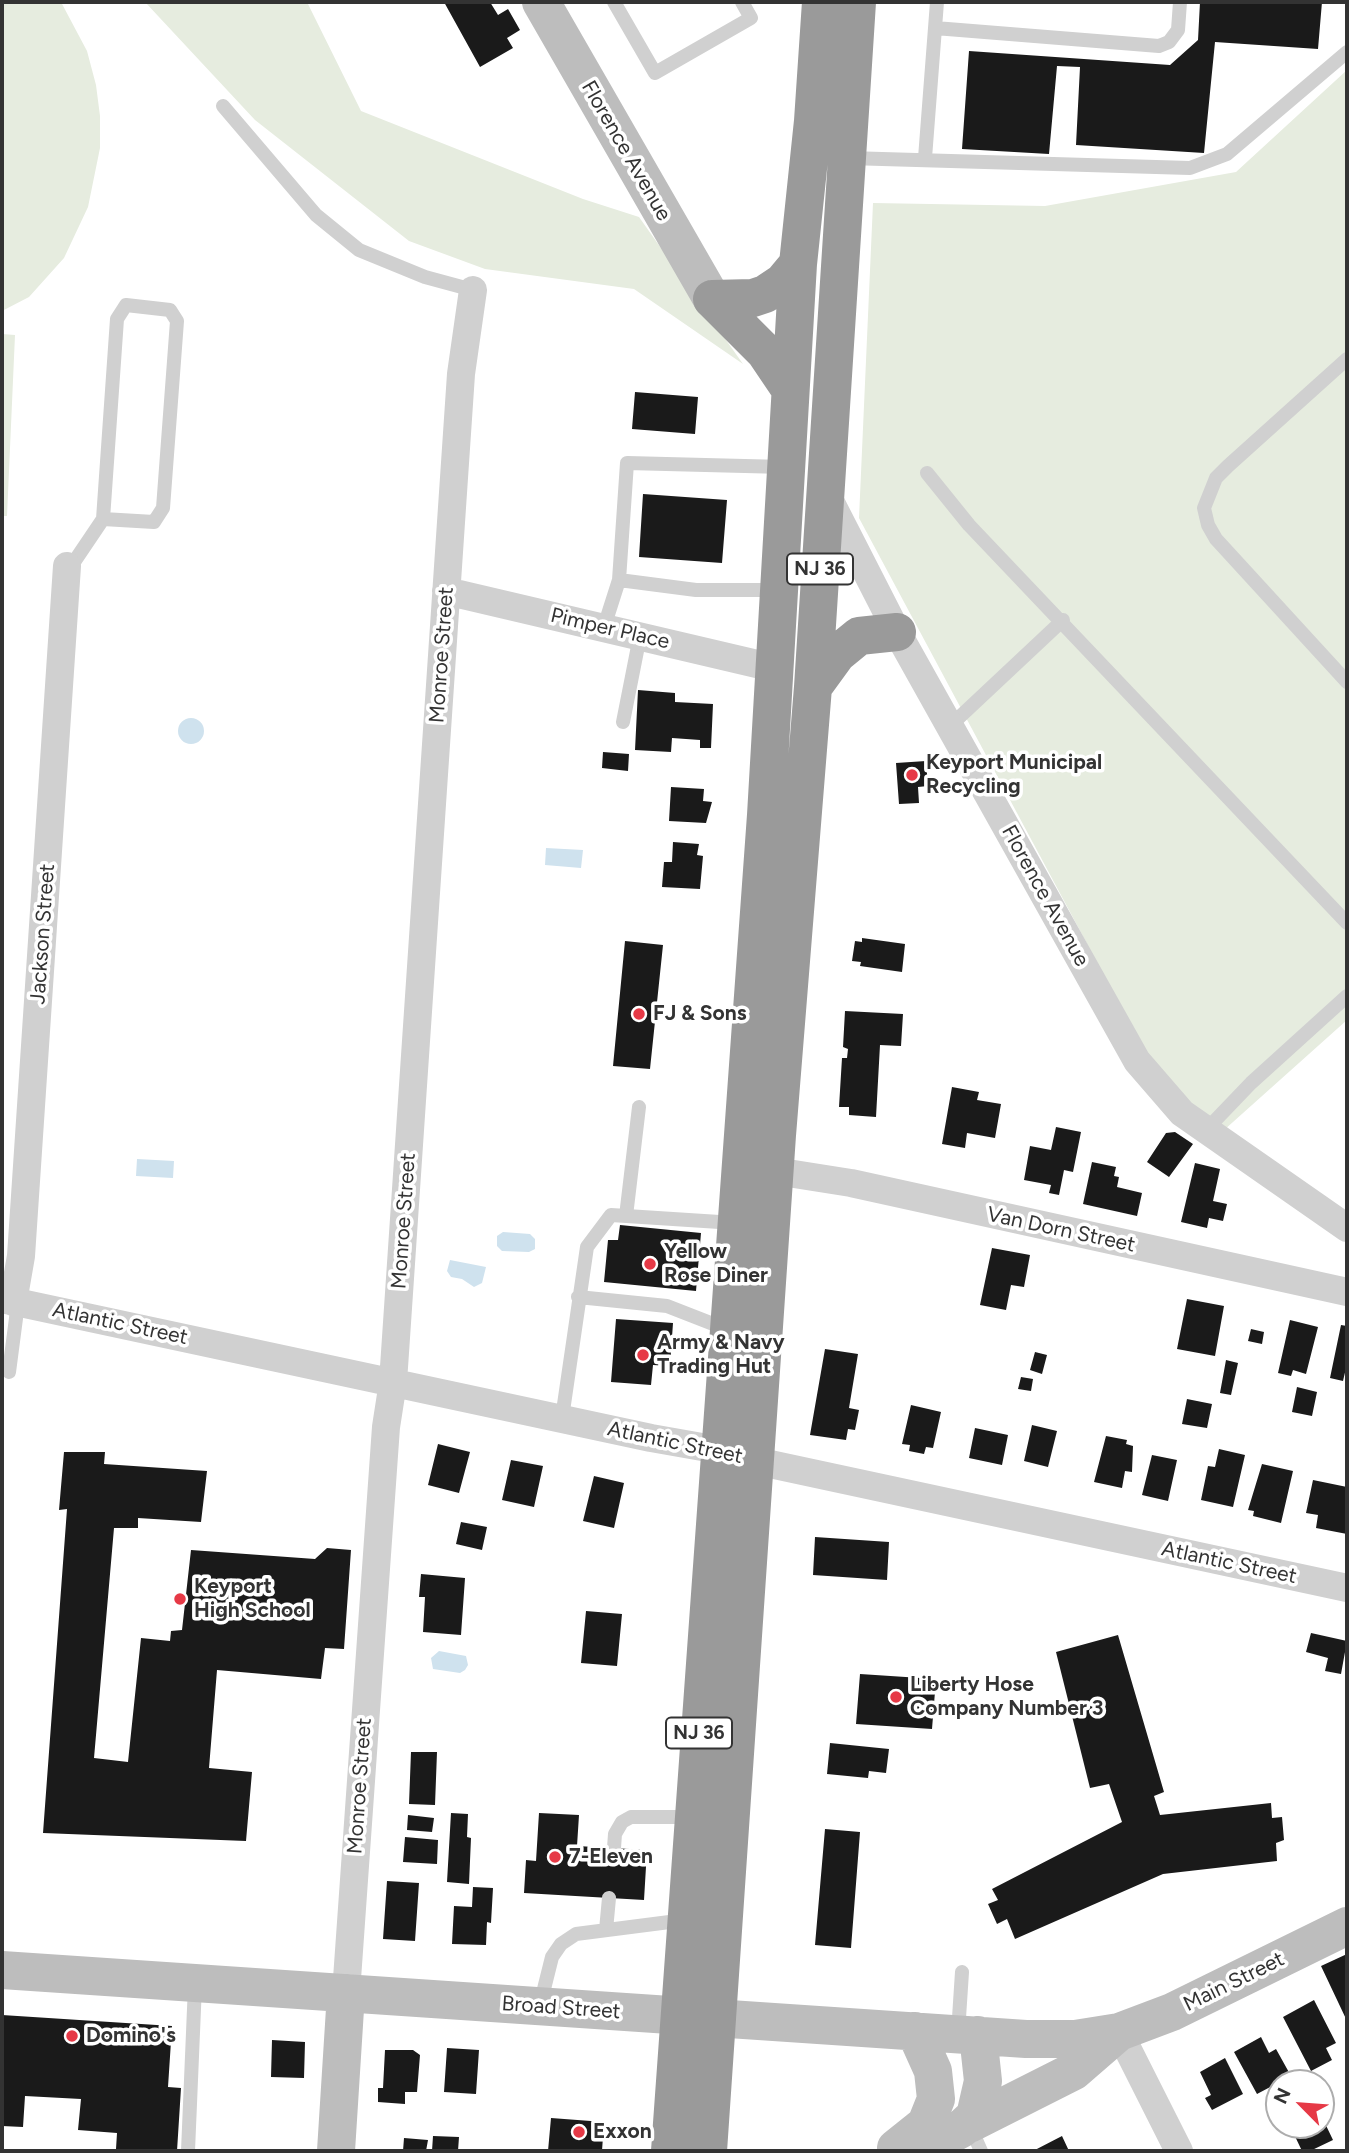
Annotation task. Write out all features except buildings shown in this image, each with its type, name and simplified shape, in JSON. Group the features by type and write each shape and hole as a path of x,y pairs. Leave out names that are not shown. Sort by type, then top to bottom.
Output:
{"highway":[{"name":"NJ 36","path":"670,2151 775,668 798,264 811,145 821,2"},
{"name":"NJ 36","path":"708,2151 775,1171 813,687 857,2"},
{"path":"712,299 753,298 765,294 783,282 798,264"},
{"path":"712,299 765,352 790,389"},
{"path":"813,687 837,654 859,636 897,632"}],"main road":[{"name":"Florence Avenue","path":"541,2 712,299"},
{"name":"Main Street","path":"1119,2032 1184,2007 1347,1926"},
{"name":"Broad Street","path":"2,1970 1050,2040 1119,2032"},
{"name":"Monroe Street","path":"336,2151 346,1993"},
{"path":"893,2151 926,2124 936,2099 933,2071 915,2031"},
{"path":"899,2151 975,2137 1074,2071 1119,2032"},
{"path":"968,2035 982,2068 982,2094 975,2137"}],"street":[{"name":"Monroe Street","path":"346,1993 385,1440 393,1382 461,374 473,290"},
{"name":"Florence Avenue","path":"825,492 897,632 1137,1061 1182,1113 1347,1228"},
{"name":"Jackson Street","path":"11,1301 22,1242 68,566"},
{"name":"Pimper Place","path":"446,592 775,668"},
{"name":"Van Dorn Street","path":"775,1171 851,1184 1347,1292"},
{"name":"Atlantic Street","path":"11,1301 719,1450 756,1461 1347,1588"},
{"path":"1119,2032 1179,2151"}],"lane":[{"path":"614,2 655,73 751,18 742,2"},
{"path":"925,158 937,2"},
{"path":"935,28 1159,46 1169,42 1178,30 1180,2"},
{"path":"846,158 925,158 1190,168 1227,154 1347,52"},
{"path":"223,106 316,215 359,250 425,277 473,290"},
{"path":"68,566 74,562 103,519 117,319 126,305 170,310 177,321 163,508 154,522 103,519"},
{"path":"1347,359 1216,478 1205,508 1208,525 1216,539 1347,682"},
{"path":"604,627 618,580 627,463 786,467"},
{"path":"927,473 969,525 1063,620 1347,923"},
{"path":"618,580 696,590 780,590"},
{"path":"950,726 1063,620"},
{"path":"623,722 640,636"},
{"path":"1206,1130 1251,1083 1347,996"},
{"path":"626,1216 639,1107"},
{"path":"562,1418 587,1247 611,1215 735,1223"},
{"path":"578,1297 667,1306 728,1330"},
{"path":"9,1372 11,1301"},
{"path":"614,1848 615,1833 622,1822 631,1817 693,1817"},
{"path":"606,1930 609,1898"},
{"path":"540,2007 552,1957 561,1944 576,1934 685,1920"},
{"path":"962,1972 968,2035"},
{"path":"188,2151 195,1983"}],"shaded area":[{"path":"2,2 61,2 87,51 96,85 100,148 88,207 64,258 29,297 2,311"},
{"path":"145,2 307,2 361,111 583,199 639,217 743,364 634,289 485,269 409,241 255,120"},
{"path":"1347,70 1347,1020 1214,1139 1175,1108 859,518 873,203 1045,206 1236,172"},
{"path":"2,334 15,335 7,516 2,516"}],"water":[{"path":"191,718 200,722 204,731 200,740 191,744 182,740 178,731 182,722"},
{"path":"546,848 583,850 581,868 545,865"},
{"path":"137,1159 174,1161 173,1178 136,1176"},
{"path":"503,1232 530,1234 535,1239 535,1249 529,1252 502,1251 497,1246 497,1236"},
{"path":"450,1260 486,1267 482,1283 474,1287 462,1279 451,1277 447,1271"},
{"path":"439,1651 466,1656 468,1665 465,1670 460,1673 433,1669 431,1658"}],"place":[{"name":"Keyport Municipal Recycling","path":"912,775"},
{"name":"FJ & Sons","path":"639,1014"},
{"name":"Yellow Rose Diner","path":"650,1264"},
{"name":"Army & Navy Trading Hut","path":"643,1355"},
{"name":"Keyport High School","path":"180,1599"},
{"name":"Liberty Hose Company Number 3","path":"896,1697"},
{"name":"7-Eleven","path":"555,1857"},
{"name":"Domino's","path":"72,2036"},
{"name":"Exxon","path":"579,2132"}]}
